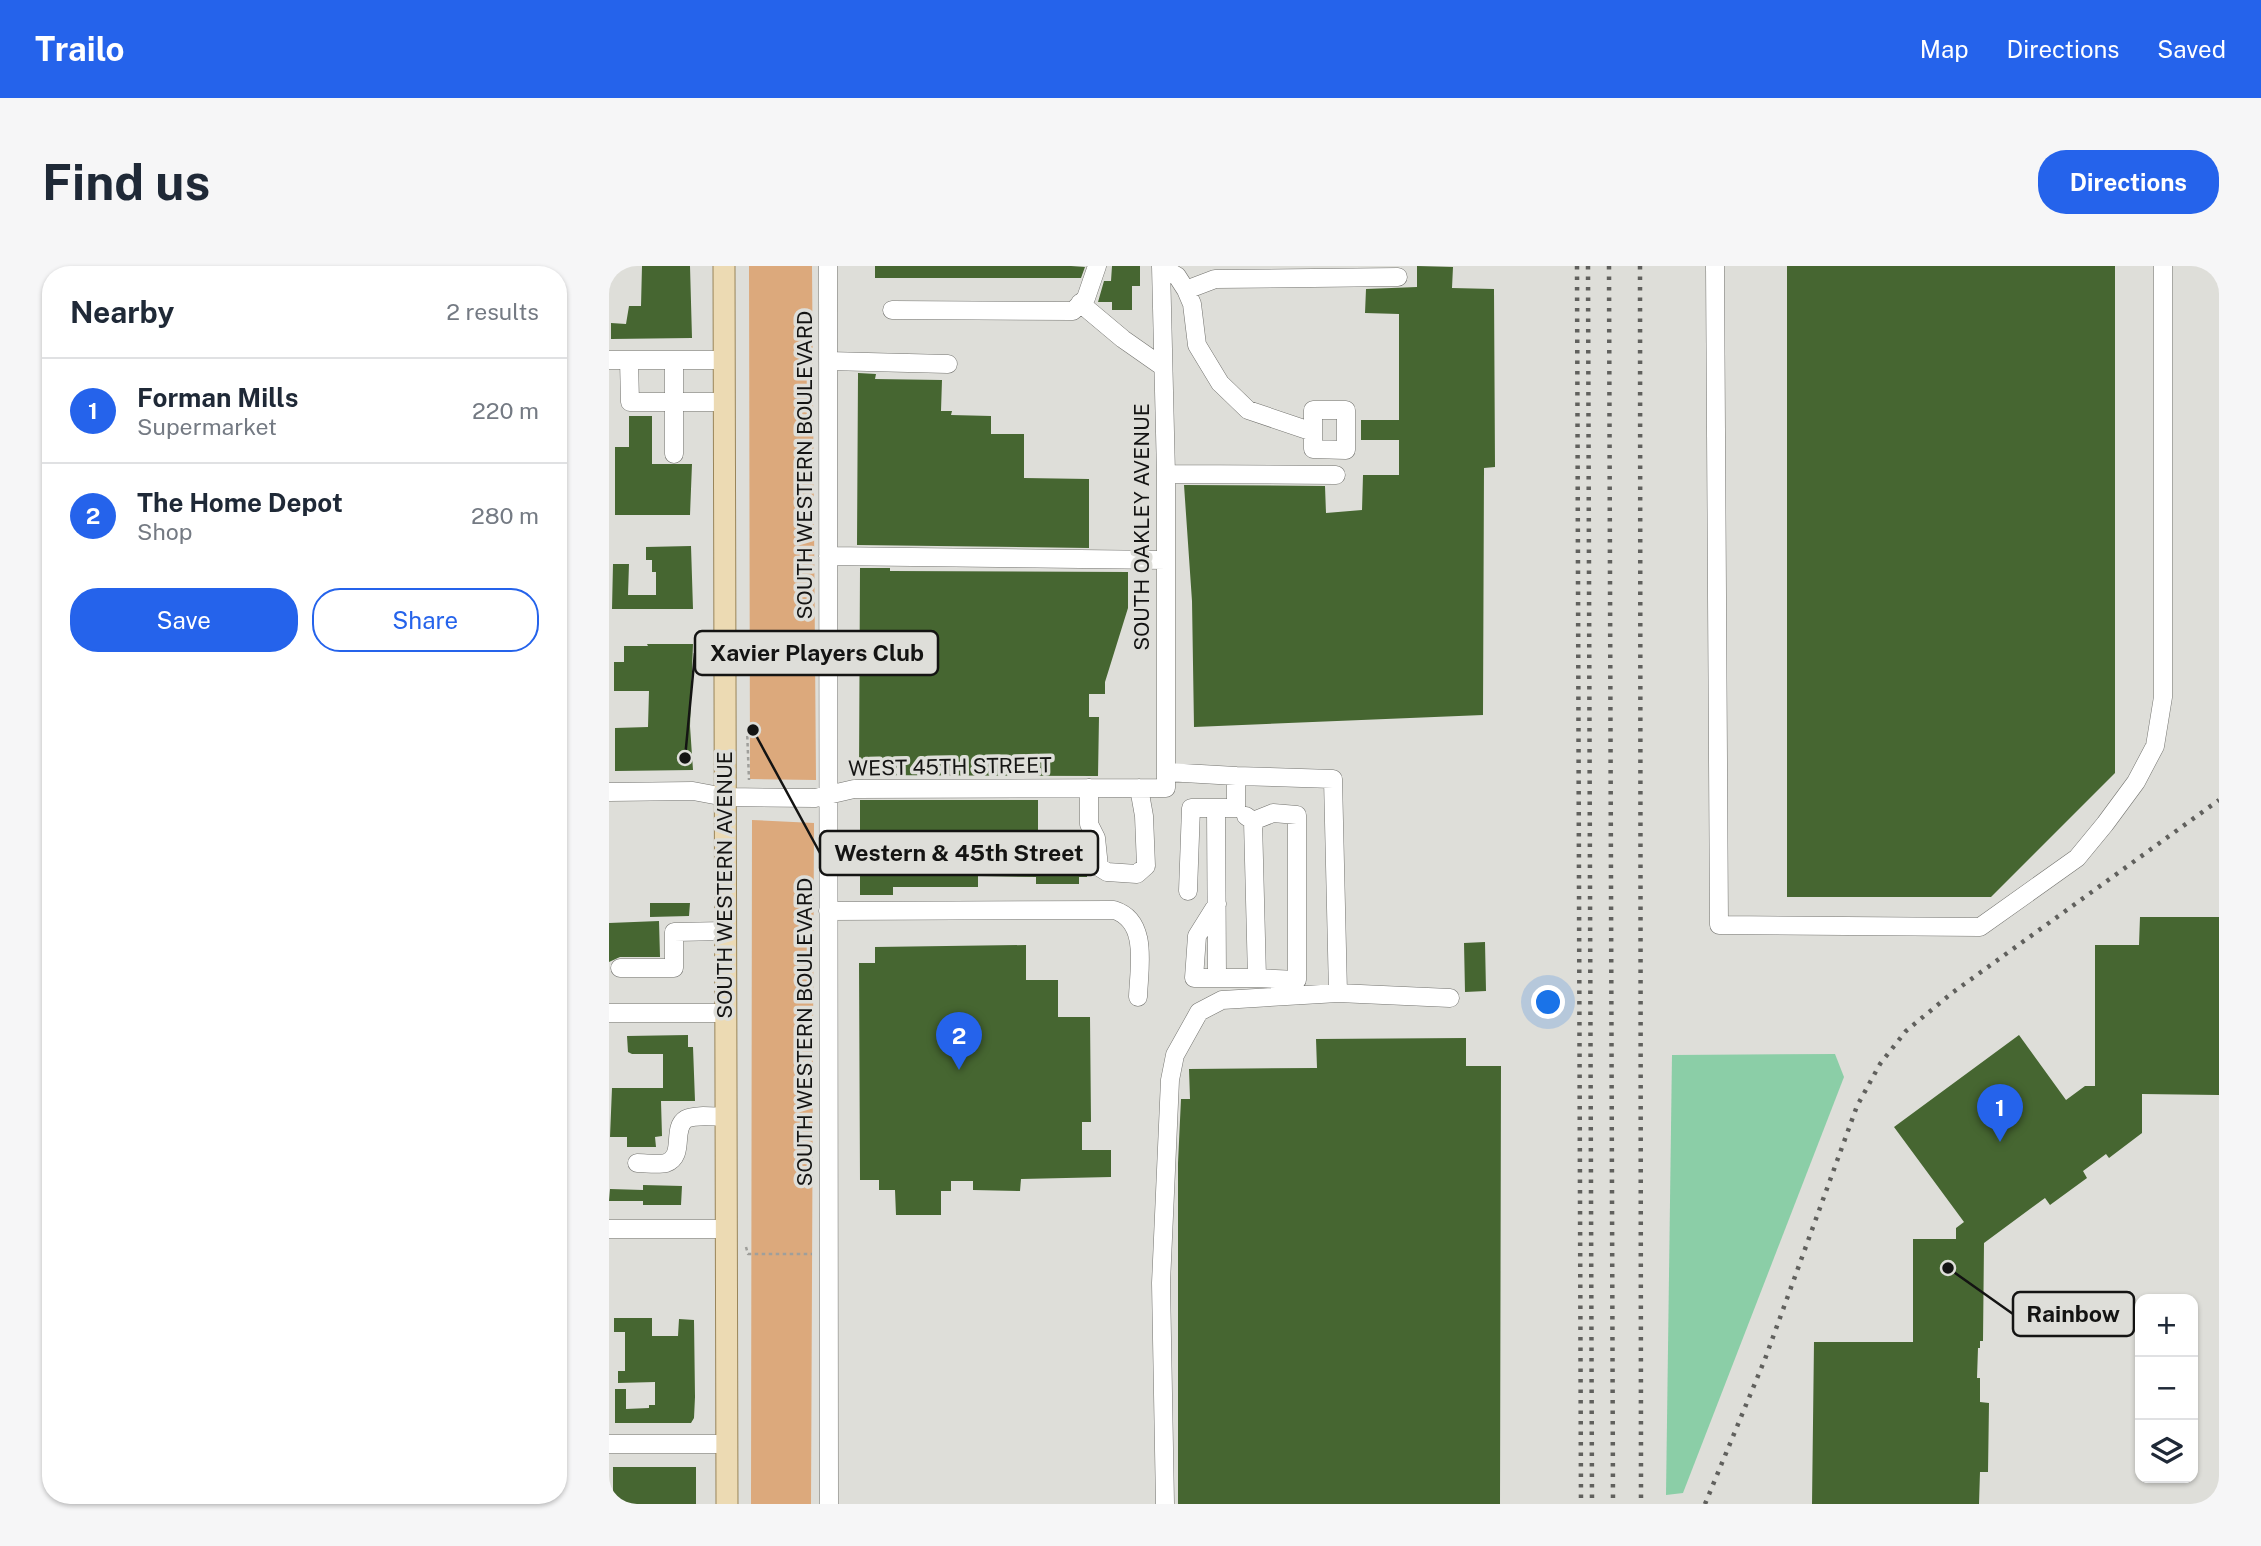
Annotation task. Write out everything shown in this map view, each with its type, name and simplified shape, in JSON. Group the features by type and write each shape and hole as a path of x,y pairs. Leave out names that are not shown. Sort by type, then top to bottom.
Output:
{"main road":[{"name":"SOUTH WESTERN AVENUE","path":"724,266 727,1504"}],"street":[{"name":"SOUTH WESTERN BOULEVARD","path":"828,266 829,1504"},
{"path":"891,310 1073,311 1086,298 1097,266"},
{"path":"1161,266 1177,276 1187,290 1192,304 1197,345 1220,383 1248,410 1314,432"},
{"name":"SOUTH OAKLEY AVENUE","path":"1161,266 1166,560 1166,780"},
{"path":"1714,266 1719,925 1966,927 1980,927 2077,858 2136,782 2155,746 2164,697 2163,266"},
{"path":"1187,290 1215,279 1398,277"},
{"path":"1080,303 1123,339 1163,367"},
{"path":"609,360 724,360"},
{"path":"629,360 630,402 724,402"},
{"path":"674,360 674,454"},
{"path":"828,361 948,364"},
{"path":"1165,474 1336,475"},
{"path":"828,556 1166,560"},
{"path":"1236,776 1236,808"},
{"name":"WEST 45TH STREET","path":"609,792 693,791 725,797 815,798 855,789 1139,788 1166,780 1236,776 1333,779 1338,993"},
{"path":"1089,788 1089,824 1096,838 1099,867 1107,872 1137,874 1146,866 1144,816 1139,788"},
{"path":"1188,891 1191,808 1236,808 1253,821"},
{"path":"1216,808 1217,904 1197,936 1194,978 1297,980 1297,815 1273,813 1253,821"},
{"path":"1253,821 1257,978"},
{"path":"828,911 1114,910 1130,918 1137,931 1139,996"},
{"path":"620,968 674,968 674,932 725,931"},
{"path":"1165,1504 1161,1283 1170,1080 1175,1055 1199,1012 1222,1000 1338,993 1450,998"},
{"path":"609,1013 726,1013"},
{"path":"637,1163 665,1163 671,1160 678,1148 680,1126 684,1121 690,1118 726,1117"},
{"path":"609,1229 726,1229"},
{"path":"609,1444 726,1444"}],"path":[{"path":"747,729 748,780"},
{"path":"746,1247 747,1254 815,1254"}],"shaded area":[{"path":"749,266 812,266 816,780 750,779"},
{"path":"752,820 814,823 811,1504 751,1504"},
{"path":"1835,1054 1844,1077 1683,1493 1666,1495 1672,1055"}],"building":[{"path":"642,266 690,266 692,338 611,339 611,323 626,324 629,306 641,306"},
{"path":"875,266 1085,267 1081,278 875,278"},
{"path":"1112,266 1140,266 1140,286 1132,286 1132,310 1112,310 1112,302 1098,302 1104,281 1111,281"},
{"path":"1417,266 1453,267 1452,288 1494,289 1495,467 1484,468 1483,715 1194,727 1192,601 1184,485 1325,486 1326,513 1362,510 1363,475 1399,475 1399,440 1361,440 1361,420 1399,420 1399,314 1365,313 1366,289 1417,287"},
{"path":"1787,266 2115,266 2115,773 1991,897 1787,897"},
{"path":"858,373 876,374 875,379 942,380 941,411 952,411 951,415 991,416 991,434 1024,434 1024,478 1089,479 1089,548 857,545"},
{"path":"629,416 652,416 652,464 692,464 690,515 615,515 615,447 629,447"},
{"path":"691,546 693,609 612,609 613,564 629,564 628,595 656,595 656,572 652,572 652,560 646,560 646,547"},
{"path":"860,568 890,568 890,571 1128,572 1128,608 1105,682 1105,694 1089,694 1089,717 1099,717 1098,776 859,775"},
{"path":"647,644 693,644 690,726 693,770 615,771 615,728 648,727 649,691 614,691 614,662 624,662 624,646 648,646"},
{"path":"860,800 1038,800 1038,853 1061,853 1061,846 1072,846 1072,853 1086,853 1087,877 1079,877 1079,884 1036,884 1036,877 978,876 978,887 893,887 893,895 860,895"},
{"path":"650,903 690,903 689,916 650,917"},
{"path":"2140,917 2219,917 2219,1095 2142,1094 2142,1133 2109,1158 2106,1154 2083,1171 2087,1178 2050,1205 2045,1198 1984,1243 1983,1341 1980,1341 1978,1348 1977,1378 1980,1378 1980,1402 1989,1403 1988,1472 1980,1472 1979,1504 1812,1504 1814,1342 1913,1342 1913,1239 1956,1239 1956,1228 1964,1222 1894,1127 2019,1035 2066,1100 2085,1086 2095,1086 2095,945 2139,945"},
{"path":"659,921 660,957 620,957 609,962 609,923"},
{"path":"1485,942 1486,991 1465,992 1464,943"},
{"path":"1026,945 1026,980 1058,980 1058,1017 1090,1017 1091,1122 1082,1122 1082,1150 1111,1150 1111,1177 1021,1179 1020,1191 973,1190 973,1181 951,1181 951,1191 941,1191 941,1215 896,1215 895,1190 879,1190 879,1180 860,1180 859,963 875,963 875,947"},
{"path":"688,1035 688,1047 693,1047 695,1101 661,1101 662,1136 655,1137 656,1147 627,1147 627,1137 610,1137 612,1088 663,1088 663,1054 628,1052 627,1036"},
{"path":"1466,1038 1466,1066 1501,1066 1500,1504 1178,1504 1178,1163 1181,1099 1190,1099 1189,1069 1317,1068 1316,1039"},
{"path":"643,1185 682,1186 681,1205 643,1205 643,1201 609,1201 610,1189 643,1190"},
{"path":"614,1318 652,1318 652,1336 678,1336 679,1319 694,1320 695,1397 694,1418 691,1423 615,1423 615,1389 626,1389 626,1409 649,1408 649,1405 655,1405 655,1382 618,1383 618,1371 625,1371 625,1332 614,1332"},
{"path":"613,1467 696,1467 696,1504 613,1504"}],"railway":[{"path":"1577,266 1581,1504"},
{"path":"1588,266 1592,1504"},
{"path":"1609,266 1613,1504"},
{"path":"1640,266 1641,1504"},
{"path":"1705,1504 1765,1359 1857,1106 1880,1064 1906,1031 1952,993 2219,800"}],"place":[{"name":"Western & 45th Street","path":"753,730"},
{"name":"Xavier Players Club","path":"685,758"},
{"name":"The Home Depot","path":"959,1070"},
{"name":"Forman Mills","path":"2000,1142"},
{"name":"Rainbow","path":"1948,1268"}]}
